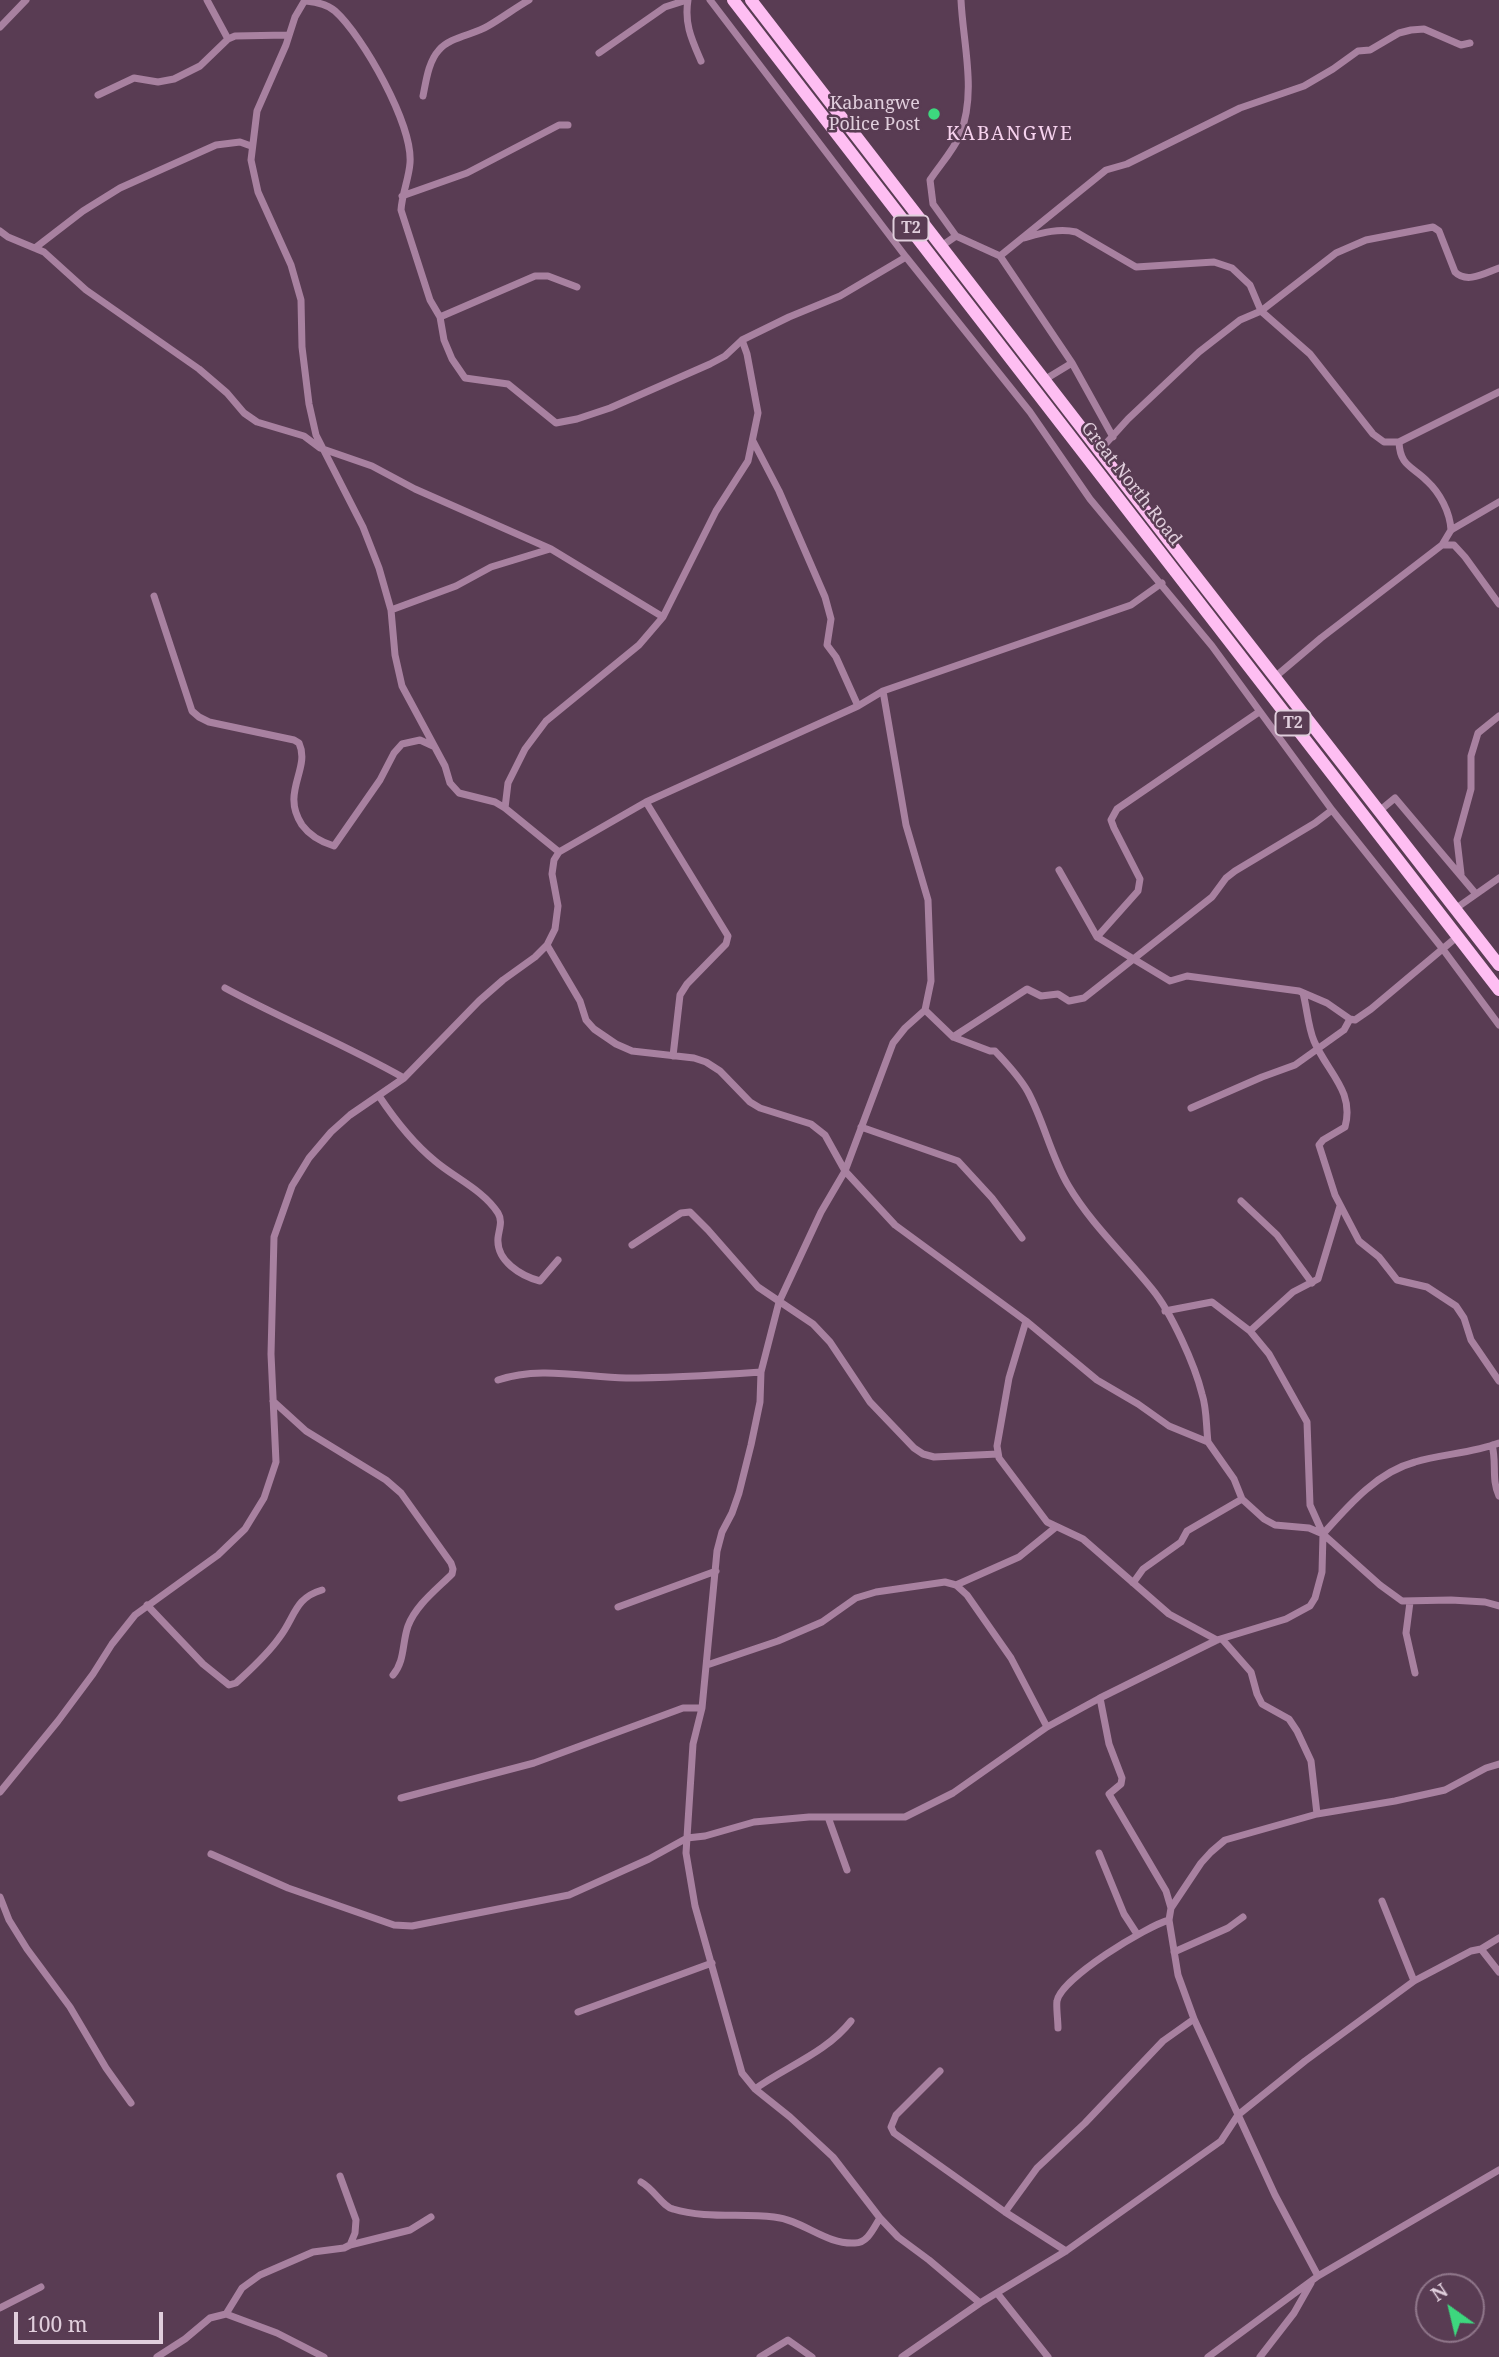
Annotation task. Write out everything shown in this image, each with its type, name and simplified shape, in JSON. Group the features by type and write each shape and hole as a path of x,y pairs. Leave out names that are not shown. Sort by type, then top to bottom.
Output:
{"main road":[{"name":"Great North Road","path":"733,0 1499,989"},
{"name":"Great North Road","path":"751,0 1499,965"}],"street":[{"path":"0,27 26,0"},
{"path":"207,0 228,38"},
{"path":"423,96 432,60 438,50 449,42 490,25 530,0"},
{"path":"599,53 665,7 687,0 687,29 701,61"},
{"path":"710,0 906,257 1030,412 1090,499 1212,646 1332,810 1442,948 1499,1025"},
{"path":"961,0 968,70 968,103 959,136 930,180 933,204 956,236 1000,256 1072,363 1113,438"},
{"path":"559,852 505,808 495,802 459,793 450,783 445,766 402,686 395,655 391,610 379,568 363,527 320,448 309,404 302,347 301,300 291,265 258,192 251,160 257,111 286,46 287,35 295,17 306,1 323,4 335,11 360,40 401,118 407,136 410,163 401,210 430,300 440,317 448,349 465,378 508,384 556,422 577,419 610,408 710,364 725,356 742,340 840,296 906,257"},
{"path":"1000,256 1106,170 1139,158 1240,108 1304,86 1358,51 1370,50 1399,33 1411,30 1424,30 1461,45 1470,43"},
{"path":"98,95 134,78 158,82 174,79 200,66 228,38 287,35"},
{"path":"402,196 467,173 559,125 568,125"},
{"path":"35,248 83,211 120,188 216,145 240,142 251,146"},
{"path":"1100,450 1199,352 1240,320 1261,312 1336,253 1354,244 1427,227 1436,228 1459,276 1468,279 1499,268"},
{"path":"1024,238 1055,230 1076,232 1140,268 1214,262 1232,268 1250,285 1261,312 1310,354 1373,434 1384,442 1399,442 1499,392"},
{"path":"0,231 44,252 86,290 199,369 227,393 244,413 257,422 304,436 320,448 372,466 415,489 551,549 663,617"},
{"path":"940,247 956,236"},
{"path":"440,317 535,276 548,276 578,287"},
{"path":"505,808 508,783 525,749 546,720 639,645 663,617 716,511 748,461 758,413 742,340"},
{"path":"1044,380 1072,363"},
{"path":"753,441 779,491 825,597 831,619 827,645 836,657 858,706"},
{"path":"1399,442 1399,456 1428,481 1450,514 1451,530"},
{"path":"1275,677 1442,545 1451,530 1499,502"},
{"path":"1442,545 1454,545 1499,604"},
{"path":"391,610 456,586 491,567 551,549"},
{"path":"0,1792 58,1721 135,1615 218,1555 244,1529 264,1498 276,1462 272,1401 274,1237 292,1186 309,1158 331,1132 404,1078 479,1001 547,945 555,929 558,906 552,874 554,860 559,852 646,802 858,706 883,691 1130,605 1162,583"},
{"path":"154,596 192,711 209,722 299,743 302,754 293,791 294,809 310,835 324,844 334,846 402,744 420,740 433,746"},
{"path":"883,691 906,825 928,900 931,981 925,1010 893,1043 845,1171 821,1212 779,1302 761,1372 760,1402 751,1445 736,1503 722,1532 718,1551 702,1708 693,1744 686,1853 695,1906 742,2073 755,2090 834,2157 880,2218 898,2237 979,2303"},
{"path":"1097,937 1139,891 1140,879 1111,820 1116,809 1259,712"},
{"path":"1461,874 1457,840 1471,789 1471,756 1478,733 1499,716"},
{"path":"1378,812 1395,797 1476,894"},
{"path":"646,802 728,936 726,944 687,984 681,995 673,1056"},
{"path":"953,1037 1024,990 1032,990 1041,996 1058,994 1069,1001 1084,998 1212,897 1226,877 1332,810"},
{"path":"1059,870 1097,937 1170,981 1187,976 1303,993 1327,1003 1355,1020 1458,936"},
{"path":"1455,909 1499,878"},
{"path":"547,945 580,1001 586,1020 594,1028 616,1044 632,1051 706,1062 720,1071 750,1102 760,1108 811,1124 825,1135 845,1171 895,1225 1026,1321 1105,1386 1138,1404 1169,1426 1208,1442"},
{"path":"225,988 274,1015 370,1059 404,1078"},
{"path":"1303,993 1318,1049 1343,1089 1348,1108 1345,1127 1319,1145 1340,1206 1359,1241 1379,1257 1397,1280 1427,1287 1457,1306 1471,1340 1499,1381"},
{"path":"925,1010 953,1037 995,1051 1018,1076 1029,1094 1061,1172 1077,1201 1116,1250 1154,1291 1165,1311 1186,1352 1203,1395 1208,1442 1234,1479 1242,1499 1275,1525 1308,1528 1323,1534 1396,1598 1410,1602 1451,1600 1497,1604"},
{"path":"1191,1108 1295,1065 1344,1030 1350,1019"},
{"path":"379,1096 423,1151 499,1213 501,1226 498,1245 502,1256 512,1268 540,1281 558,1260"},
{"path":"861,1127 958,1160 992,1198 1022,1238"},
{"path":"1241,1201 1277,1235 1312,1283"},
{"path":"1250,1331 1293,1292 1318,1279 1340,1206"},
{"path":"632,1245 681,1213 690,1212 758,1287 813,1324 830,1342 870,1402 914,1448 934,1457 998,1454"},
{"path":"211,1854 288,1888 394,1925 412,1926 569,1895 649,1859 687,1838 705,1836 754,1822 828,1817 905,1817 953,1793 1047,1727 1100,1698 1220,1640 1286,1619 1310,1606 1322,1572 1323,1534 1310,1505 1307,1422 1269,1354 1250,1331 1212,1302 1165,1311"},
{"path":"1026,1321 1009,1378 998,1454 1044,1518 1056,1527 1083,1539 1170,1614 1220,1640 1251,1672 1256,1694 1262,1704 1289,1719 1311,1761 1317,1814"},
{"path":"498,1380 516,1374 544,1373 628,1378 761,1372"},
{"path":"272,1401 306,1432 386,1480 401,1493 451,1563 452,1574 424,1602 409,1623 401,1660 393,1675"},
{"path":"1323,1534 1362,1493 1398,1468 1413,1462 1496,1444 1494,1486 1499,1496"},
{"path":"1133,1583 1143,1569 1181,1542 1187,1531 1242,1499"},
{"path":"707,1665 778,1642 822,1622 856,1598 937,1582 956,1585 1018,1557 1056,1527"},
{"path":"618,1607 716,1571"},
{"path":"956,1585 967,1595 1012,1658 1047,1727"},
{"path":"147,1605 204,1664 229,1685 236,1683 281,1637 303,1599 310,1593 322,1590"},
{"path":"1410,1602 1406,1633 1415,1673"},
{"path":"1100,1698 1110,1744 1122,1778 1121,1784 1109,1794 1166,1891 1171,1908"},
{"path":"401,1798 534,1763 683,1708 702,1708"},
{"path":"1315,2279 1194,2019 1178,1975 1169,1920 1171,1908 1201,1863 1225,1840 1317,1814 1446,1790 1486,1768 1499,1764"},
{"path":"828,1817 847,1870"},
{"path":"1099,1853 1124,1914 1137,1934"},
{"path":"0,1897 9,1920 27,1949 71,2007 106,2068 131,2103"},
{"path":"1382,1901 1414,1981"},
{"path":"1174,1952 1227,1928 1243,1917"},
{"path":"1058,2028 1057,2001 1065,1985 1130,1937 1156,1923 1169,1920"},
{"path":"902,2357 979,2303 1066,2251 1221,2141 1238,2115 1305,2061 1414,1981 1499,1938"},
{"path":"1481,1949 1499,1972"},
{"path":"578,2012 712,1963"},
{"path":"1005,2212 1037,2168 1085,2123 1163,2041 1194,2019"},
{"path":"755,2090 776,2074 809,2058 840,2035 851,2021"},
{"path":"940,2071 896,2115 891,2127 894,2133 1005,2212 1066,2251"},
{"path":"1208,2357 1315,2279 1499,2170"},
{"path":"340,2176 356,2220 355,2233 349,2245"},
{"path":"641,2182 650,2187 669,2209 715,2216 774,2217 794,2221 821,2235 849,2243 859,2244 867,2238 880,2218"},
{"path":"226,2314 242,2288 260,2275 313,2252 344,2248 410,2230 431,2217"},
{"path":"1260,2357 1294,2313 1315,2279"},
{"path":"0,2308 41,2287"},
{"path":"998,2293 1048,2357"},
{"path":"157,2357 210,2318 226,2314 277,2333 324,2357"},
{"path":"760,2357 788,2340 811,2357"}],"place":[{"name":"Kabangwe Police Post","path":"934,114"}],"district":[{"name":"KABANGWE","path":"1010,135"}]}
